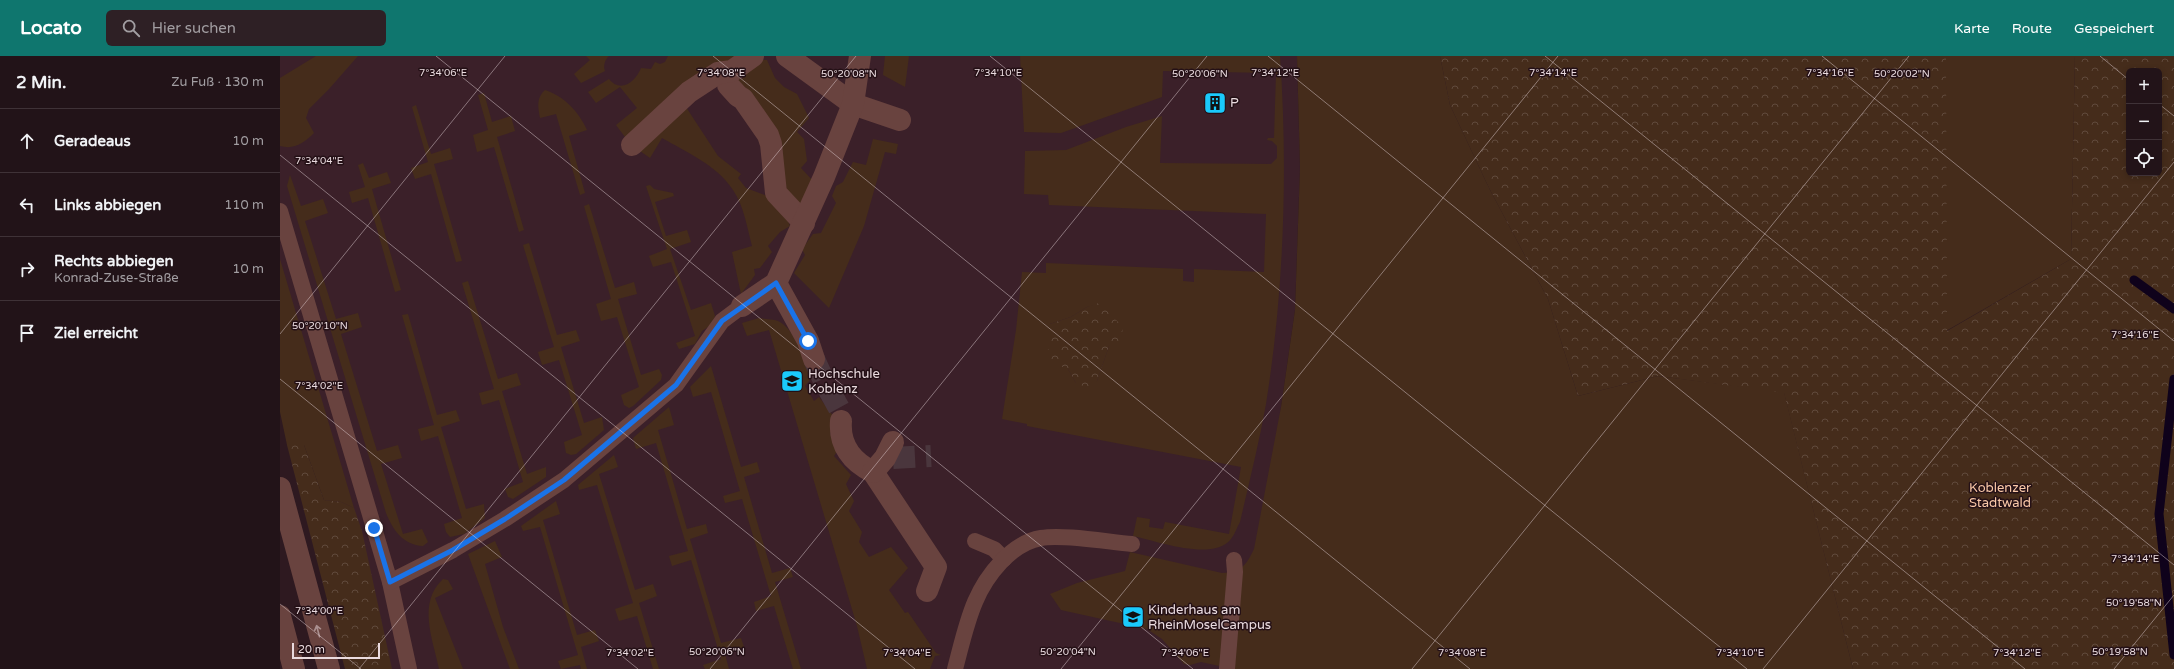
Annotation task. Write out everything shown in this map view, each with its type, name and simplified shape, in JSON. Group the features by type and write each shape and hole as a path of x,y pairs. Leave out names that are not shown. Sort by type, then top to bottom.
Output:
{"street":[{"path":"730,78 753,56"},
{"path":"787,56 853,104 901,114"},
{"path":"742,306 776,283 824,178 853,104 860,56"},
{"path":"632,145 689,92 718,73 730,78 738,96 743,99 768,135 771,144 776,193 804,223"},
{"path":"776,283 808,341 814,359"},
{"path":"841,421 840,432 848,452 860,466 888,457 936,567 927,591"},
{"path":"280,488 329,669"},
{"path":"280,616 294,669"}],"lane":[{"path":"280,211 390,582 409,669"},
{"path":"390,582 453,550 505,519 564,480 676,385 722,321 742,306"},
{"path":"955,669 975,602 989,577 1004,559 1021,546 1040,538 1132,544"},
{"path":"975,540 994,549 1004,559"},
{"path":"1227,669 1235,572 1234,560"}],"shaded area":[{"name":"Hochschule Koblenz","path":"280,56 1297,56 1300,168 1295,310 1281,407 1260,669 366,669 280,307"}],"green space":[{"path":"316,56 358,56 309,109 306,118 314,133 298,145 290,147 280,146 280,78"},
{"path":"586,56 609,56 606,59 604,67 605,71 581,83 574,74 590,60"},
{"path":"668,56 738,56 628,141 616,125 637,108 620,87 596,103 588,92 609,79 618,85 623,86 628,84 636,77 641,68 651,69 655,62 660,64 665,62"},
{"path":"885,56 909,56 905,87 883,75"},
{"path":"1020,56 1280,56 1284,142 1283,230 1277,318 1272,362 1263,419 1240,522 1234,535 1223,546 1211,549 1184,548 1133,536 1137,517 1150,519 1149,527 1163,529 1165,522 1229,534 1241,467 1027,426 1027,424 1002,419 1016,330 1022,272 1046,273 1046,263 1183,269 1183,281 1194,282 1194,269 1264,272 1266,214 1049,205 1048,195 1024,194 1025,151 1066,150 1126,127 1162,116 1160,163 1271,164 1277,158 1277,146 1272,141 1267,140 1268,138 1274,138 1276,73 1163,71 1162,97 1061,133 1024,132","holes":["1099,304 1121,326 1109,346 1097,381 1076,383 1068,369 1050,324 1071,317 1087,307"]},
{"path":"1297,56 1440,56 1450,105 1489,188 1548,299 1578,396 1658,376 1784,392 1853,669 1233,669 1201,662 1190,665 1184,664 1162,639 1147,629 1061,610 1050,594 1077,583 1125,571 1130,552 1222,573 1234,571 1242,567 1254,549 1281,407 1295,310 1300,168"},
{"name":"Koblenzer Stadtwald","path":"1440,56 1946,56 1947,331 2071,259 2075,56 2174,56 2174,669 1853,669 1784,393 1658,376 1578,396 1548,299 1489,188 1450,105"},
{"path":"1946,56 2075,56 2071,259 1946,331"},
{"path":"757,60 767,60 775,78 784,87 797,94 809,118 797,132 804,139 807,161 801,168 814,182 798,210 795,210 735,81 743,78"},
{"path":"545,90 565,101 580,117 587,130 569,136 585,193 580,195 556,114 540,118 538,106 539,99"},
{"path":"484,93 492,122 511,116 515,131 497,137 524,230 519,232 494,147 477,152 473,135 488,130 478,95"},
{"path":"684,104 718,156 741,174 738,178 746,188 770,197 786,216 790,226 780,232 768,246 772,252 760,268 754,269 755,275 741,294 732,252 752,246 743,210 733,190 719,173 710,166 662,138 650,158 637,149"},
{"path":"416,105 431,154 450,148 453,159 434,164 462,261 456,262 431,174 415,179 411,168 428,162 412,107"},
{"path":"873,139 898,144 896,154 885,152 864,226 829,308 794,273 805,255 802,249 813,234 821,233 836,203 832,196 836,186 843,182 853,162 866,165"},
{"path":"363,163 369,178 387,172 391,183 372,189 401,290 395,292 368,198 352,203 349,192 365,187 358,165"},
{"path":"290,175 301,206 323,199 328,213 305,221 336,319 358,313 362,327 341,334 377,451 398,445 402,458 381,464 403,534 422,529 428,542 423,546 404,540 392,525 386,513 287,186"},
{"path":"650,185 654,189 673,193 674,196 655,202 666,236 687,230 691,242 670,249 691,310 711,303 715,316 711,325 702,331 695,344 679,349 676,343 695,336 671,262 653,267 649,256 667,249 646,186"},
{"path":"589,204 615,288 634,282 637,294 618,299 641,375 659,369 662,375 661,380 629,408 624,405 621,395 639,387 617,317 601,321 596,304 611,299 584,206"},
{"path":"529,243 557,335 576,330 580,341 561,347 584,423 602,417 604,430 576,454 571,455 566,453 564,442 582,435 559,360 542,365 538,352 554,347 523,245"},
{"path":"280,259 354,508 341,502 324,500 304,445 287,445 280,412"},
{"path":"468,281 498,379 517,373 521,385 502,391 527,474 546,467 546,477 513,499 508,497 505,489 523,482 499,400 482,405 479,393 494,389 462,283"},
{"path":"1099,303 1122,326 1123,338 1109,346 1097,381 1090,389 1076,383 1068,369 1047,361 1050,324 1071,317 1087,307"},
{"path":"408,314 437,415 456,410 460,421 441,427 466,509 484,504 485,518 464,534 450,537 446,532 444,524 462,518 438,436 421,441 418,429 434,425 402,315"},
{"path":"759,318 778,321 790,331 795,338 813,376 805,386 814,401 819,397 837,421 830,434 841,445 834,456 851,475 846,484 854,501 849,511 862,532 859,542 869,557 891,547 908,568 889,590 905,613 908,612 936,653 941,655 935,656 930,669 867,669 857,626 769,330 747,336 742,323"},
{"path":"711,366 741,467 757,462 760,472 744,477 772,573 790,568 793,577 775,582 801,669 793,669 774,606 756,611 754,602 771,596 742,499 725,503 723,496 740,491 711,392 693,397 690,387"},
{"path":"669,407 674,425 658,430 687,529 706,524 708,533 690,539 721,643 741,638 744,647 725,654 729,669 705,669 703,665 721,659 691,560 672,566 669,556 688,551 656,443 636,449 633,438"},
{"path":"287,445 304,445 324,500 341,502 354,508 362,531 392,669 345,669"},
{"path":"614,455 618,467 599,474 635,590 653,584 657,596 639,603 659,669 653,669 637,616 619,621 615,609 633,603 597,485 579,490 578,485"},
{"path":"556,501 560,514 543,520 577,635 595,630 599,641 581,647 587,669 581,669 580,665 561,669 558,661 578,655 540,527 523,531 521,526"},
{"path":"495,541 502,557 485,564 503,627 519,669 510,669 468,554"},
{"path":"443,579 448,580 453,589 435,598 463,669 439,669 431,634 429,610 431,599 435,589"}],"waterway":[{"path":"2134,280 2174,309"},
{"path":"2174,379 2159,514 2174,655"}],"tunnel":[{"path":"814,359 840,410 841,421"},
{"path":"893,458 931,456"}],"place":[{"name":"P","path":"1215,103"},
{"name":"Hochschule Koblenz","path":"792,381"},
{"name":"Kinderhaus am RheinMoselCampus","path":"1133,617"}],"route":[{"path":"374,528 390,582 443,556 505,519 564,480 676,385 722,321 776,283 808,341"}]}
